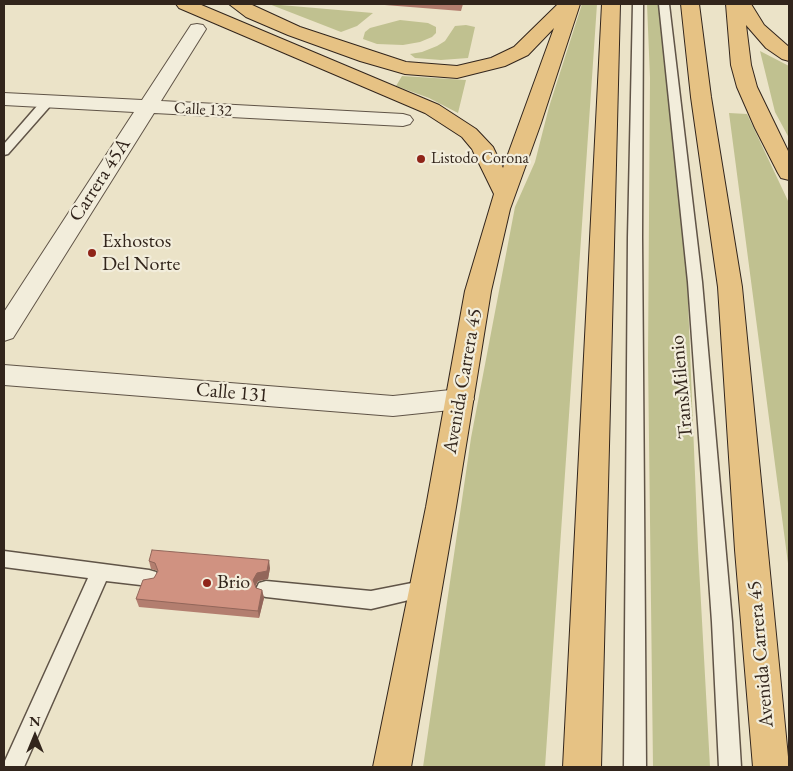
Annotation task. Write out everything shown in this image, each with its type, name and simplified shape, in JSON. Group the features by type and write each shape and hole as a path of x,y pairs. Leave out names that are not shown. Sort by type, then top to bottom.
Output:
{"highway":[{"path":"185,4 401,95 455,122 482,147 505,194"},
{"path":"238,4 252,13 294,31 367,57 405,68 457,72 498,62 521,51 569,4"},
{"name":"Avenida Carrera 45","path":"392,767 427,588 478,291 505,194 531,123 569,4"},
{"path":"582,767 611,4"},
{"name":"Avenida Carrera 45","path":"690,4 701,98 730,287 772,767"},
{"path":"735,4 740,55 747,87 765,128 789,173"},
{"path":"742,4 757,28 773,44 789,55"}],"street":[{"name":"Carrera 45A","path":"4,332 197,29"},
{"name":"Calle 132","path":"4,98 403,120"},
{"name":"Calle 131","path":"4,375 393,406 460,399"}],"lane":[{"path":"636,767 635,236 638,4"},
{"name":"TransMilenio","path":"664,4 695,282 722,622 730,767"},
{"path":"4,151 48,101"},
{"path":"4,559 149,578"},
{"path":"13,767 100,573"},
{"path":"266,589 372,600 427,588"}],"green space":[{"path":"269,4 373,13 357,26 341,32"},
{"path":"582,4 597,4 545,767 423,767 471,438 515,207 535,162 549,107"},
{"path":"647,4 660,4 685,228 698,548 710,767 653,767 648,357 650,78"},
{"path":"400,20 428,23 436,27 436,33 432,37 420,42 403,45 377,44 363,39 365,32 370,28"},
{"path":"466,25 475,27 468,58 441,60 415,58 410,54 437,46 445,41 455,26"},
{"path":"760,51 789,66 789,138 775,112"},
{"path":"402,76 466,80 458,113 429,98 396,86"},
{"path":"729,113 747,114 789,203 789,571"}],"building":[{"name":"Brio","path":"152,550 269,560 267,571 257,573 253,580 256,588 262,590 258,611 136,599 143,580 154,578 158,571 155,563 149,561"}],"place":[{"name":"Listodo Corona","path":"421,159"},
{"name":"Exhostos Del Norte","path":"92,253"},
{"name":"Brio","path":"207,583"}]}
